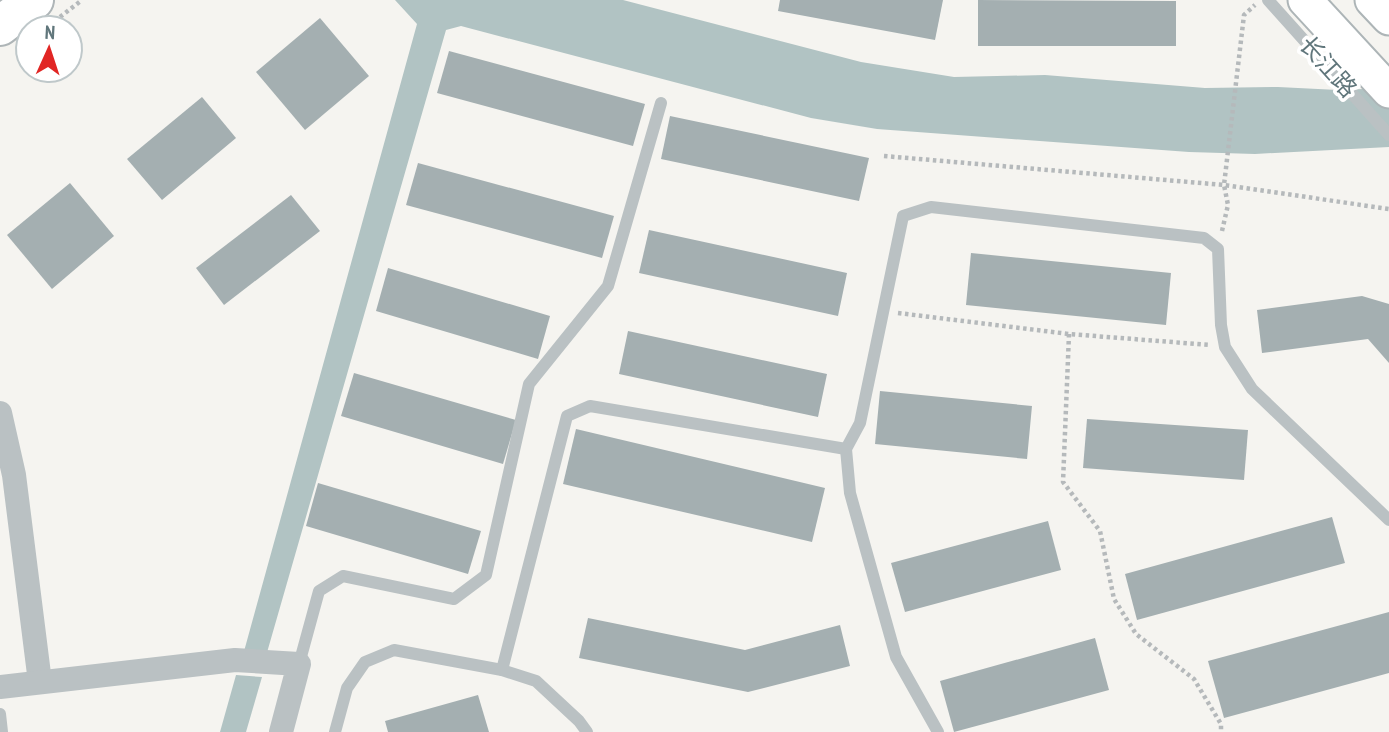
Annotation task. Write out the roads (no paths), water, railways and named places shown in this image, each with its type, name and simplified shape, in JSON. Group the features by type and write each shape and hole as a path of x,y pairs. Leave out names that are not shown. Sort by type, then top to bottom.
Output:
{"main road":[{"name":"长江路","path":"1305,0 1389,91"},
{"path":"1372,0 1389,18"},
{"path":"0,26 44,10"}],"street":[{"path":"0,413 14,475 40,682"},
{"path":"0,687 235,660 299,664 281,732"}],"lane":[{"name":"长江路","path":"1268,0 1389,135"},
{"path":"299,664 319,591 342,576 454,599 486,575 529,384 608,286 661,103"},
{"path":"938,732 896,657 850,493 846,449 860,423 904,216 931,207 1204,238 1218,249 1221,325 1225,347 1252,389 1389,520"},
{"path":"502,670 566,416 590,406 846,449"},
{"path":"335,732 347,688 365,662 394,650 502,670 536,681 579,720 587,732"},
{"path":"0,714 2,732"}]}
